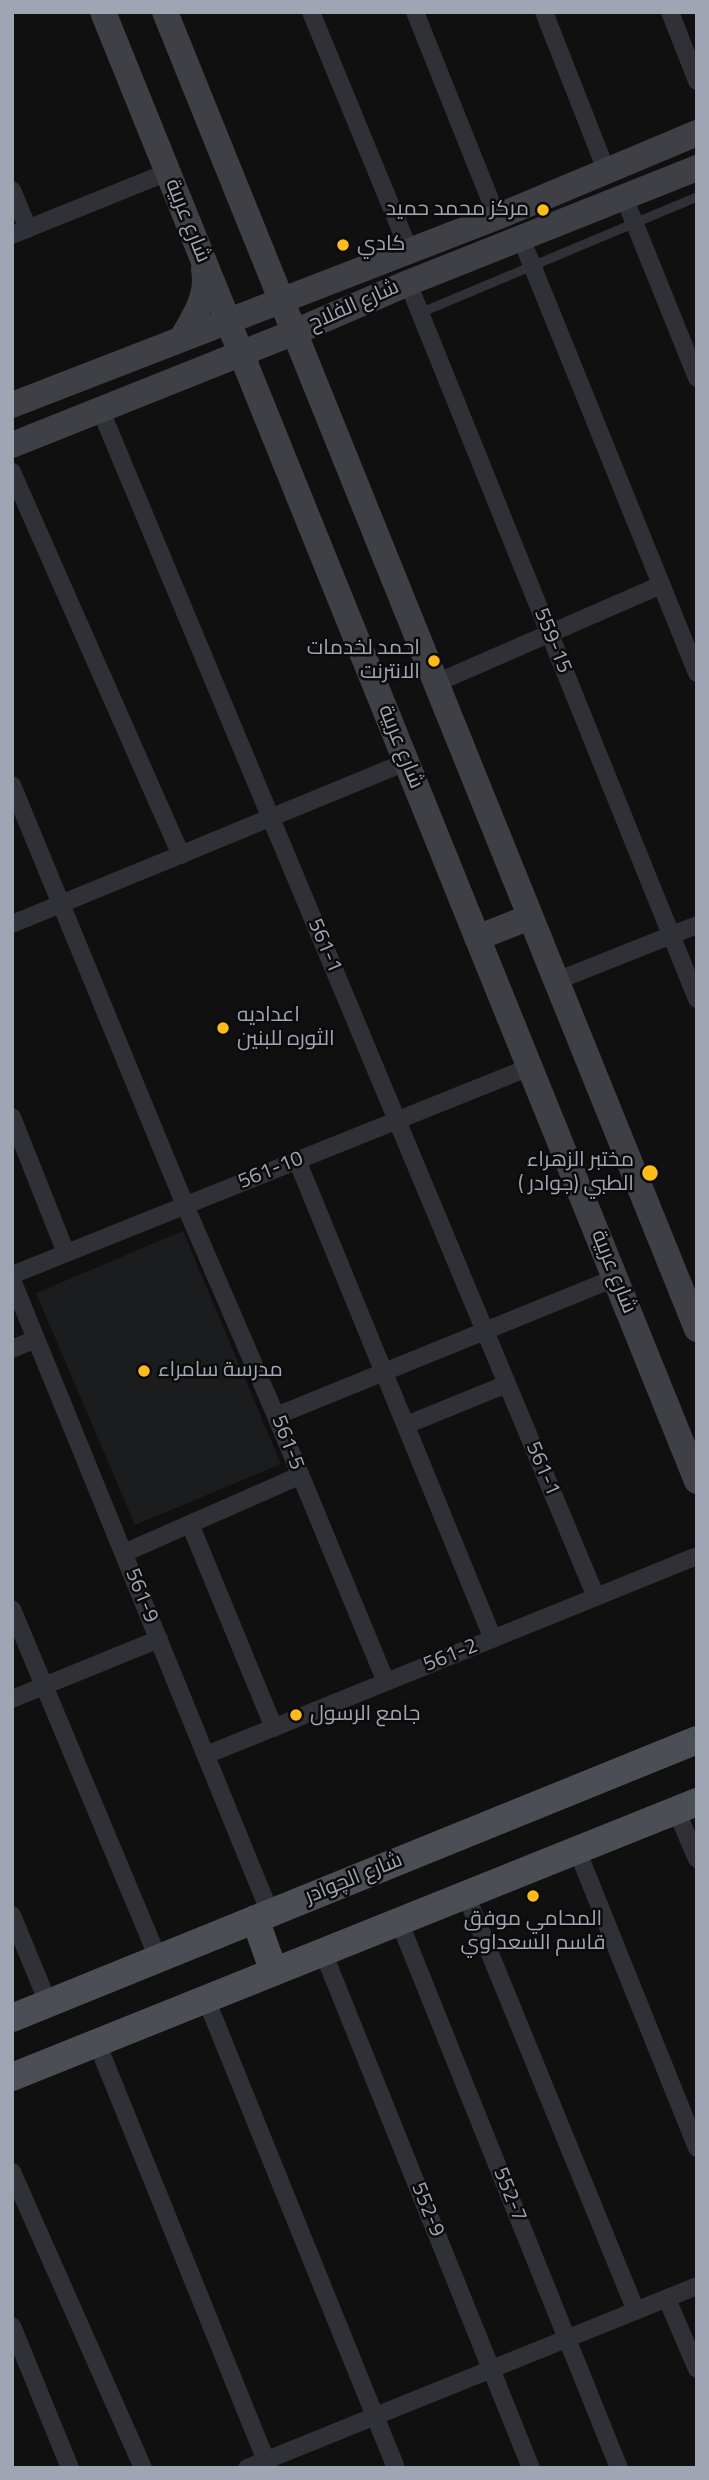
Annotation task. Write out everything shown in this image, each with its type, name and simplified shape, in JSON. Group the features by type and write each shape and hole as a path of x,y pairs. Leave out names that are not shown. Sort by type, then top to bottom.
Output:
{"main road":[{"name":"شارع عربية","path":"103,12 697,1481"},
{"path":"166,12 697,1329"},
{"name":"شارع الفلاح","path":"12,405 496,217 697,133"},
{"name":"شارع الفلاح","path":"12,445 697,168"},
{"path":"260,247 273,267 296,280 322,284"},
{"path":"182,338 197,312 207,284 202,257"},
{"path":"316,386 313,359 324,335 342,312"},
{"path":"194,372 214,374 239,385 264,411"},
{"path":"477,938 530,917"},
{"name":"شارع الچوادر","path":"12,2018 697,1740"},
{"path":"12,2077 687,1806"},
{"path":"263,1916 274,1972"}],"street":[{"path":"311,12 409,250"},
{"path":"415,12 496,217"},
{"path":"544,12 606,170"},
{"path":"670,12 697,81"},
{"path":"12,190 20,232 168,172"},
{"path":"624,197 697,378"},
{"path":"521,238 661,585 691,641 697,673"},
{"name":"559-15","path":"408,283 697,999"},
{"name":"561-1","path":"101,411 596,1597"},
{"path":"12,472 181,855"},
{"path":"436,683 661,585"},
{"path":"12,924 406,762"},
{"name":"561-5","path":"12,785 184,1206 276,1416 386,1682"},
{"path":"556,981 697,925"},
{"name":"561-10","path":"12,1277 530,1067"},
{"path":"12,1116 66,1253"},
{"path":"297,1160 493,1639"},
{"name":"561-9","path":"12,1277 206,1755 263,1916"},
{"path":"276,1416 615,1278"},
{"path":"12,1349 36,1339"},
{"path":"406,1425 507,1384"},
{"path":"124,1553 299,1476"},
{"path":"190,1524 274,1728"},
{"name":"561-2","path":"206,1755 697,1556"},
{"path":"12,1609 158,1958"},
{"path":"12,1699 159,1639"},
{"path":"687,1806 697,1858"},
{"path":"577,1850 697,2148"},
{"path":"466,1895 636,2311"},
{"path":"12,1915 48,2003"},
{"name":"552-7","path":"399,1921 619,2468"},
{"name":"552-9","path":"323,1952 531,2468"},
{"path":"206,1999 396,2468"},
{"path":"97,2043 268,2464"},
{"path":"12,2172 143,2468"},
{"path":"247,2468 268,2464 375,2417 697,2286"},
{"path":"667,2299 697,2369"},
{"path":"12,2326 70,2468"}],"lane":[{"path":"420,313 697,197"}],"shaded area":[{"path":"183,1231 281,1464 135,1525 36,1293"}],"place":[{"name":"مركز محمد حميد","path":"543,210"},
{"name":"كادي","path":"343,245"},
{"name":"احمد لخدمات الانترنت","path":"434,661"},
{"name":"اعداديه الثوره للبنين","path":"223,1028"},
{"name":"مختبر الزهراء الطبي (جوادر )","path":"650,1173"},
{"name":"مدرسة سامراء","path":"144,1371"},
{"name":"جامع الرسول","path":"296,1715"},
{"name":"المحامي موفق قاسم السعداوي","path":"533,1896"}]}
